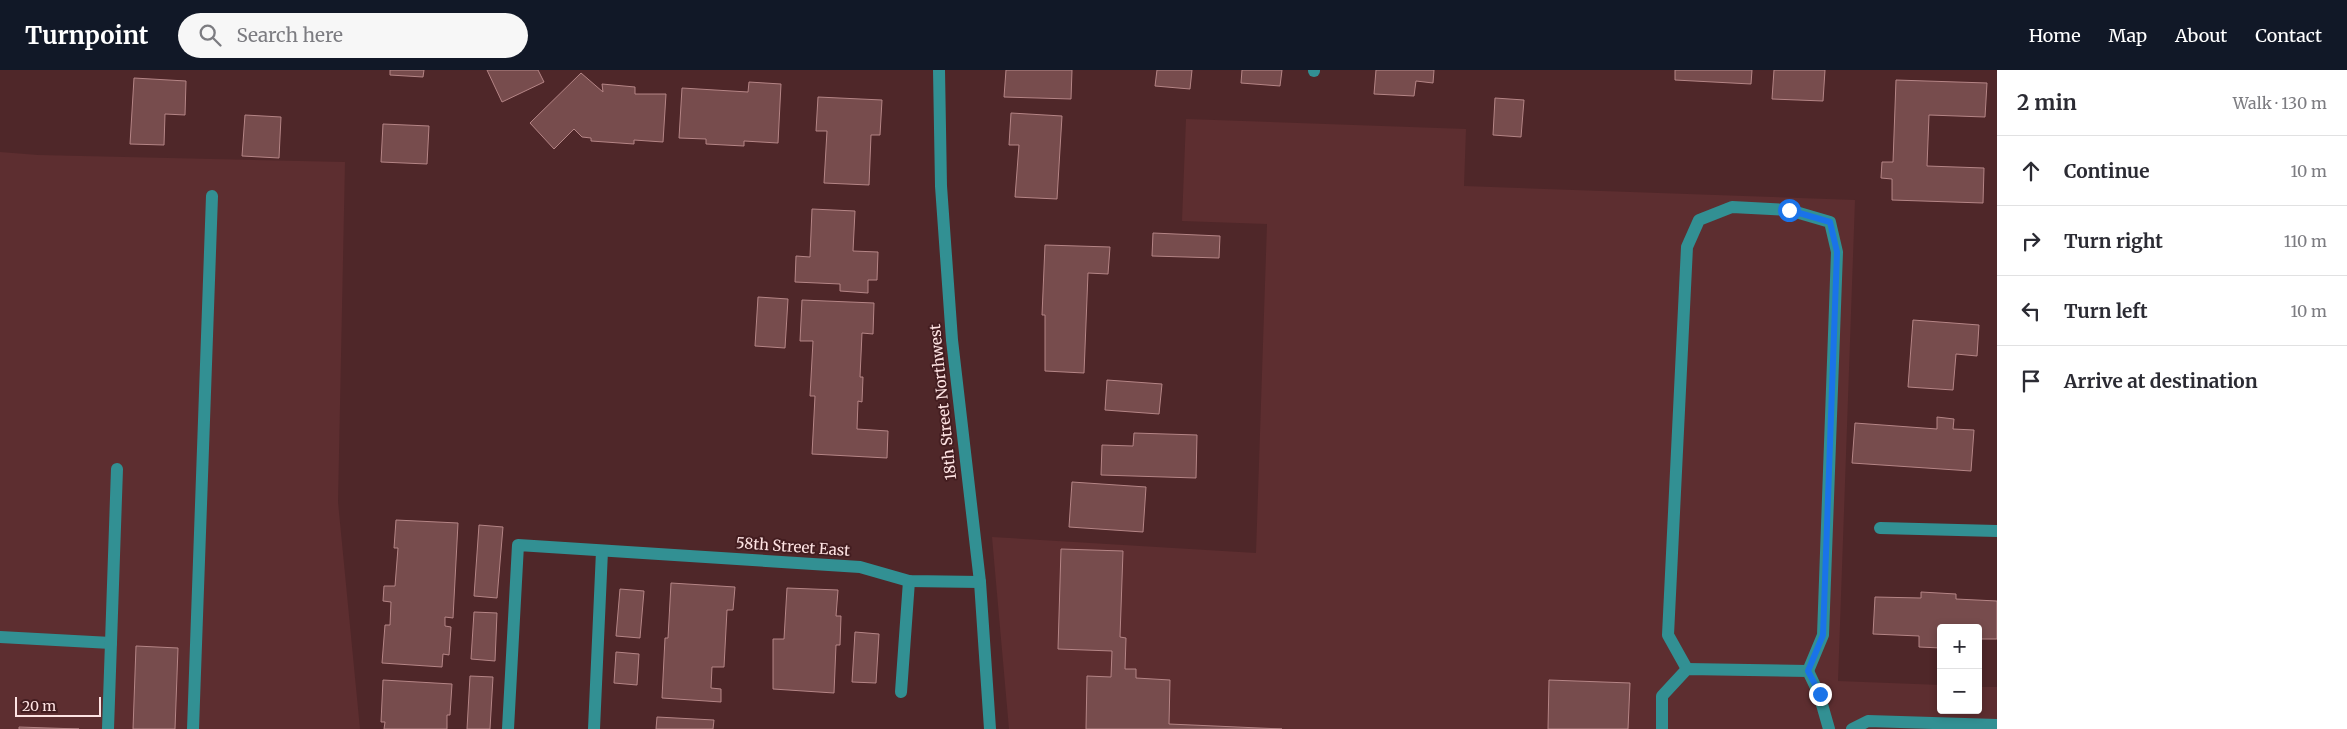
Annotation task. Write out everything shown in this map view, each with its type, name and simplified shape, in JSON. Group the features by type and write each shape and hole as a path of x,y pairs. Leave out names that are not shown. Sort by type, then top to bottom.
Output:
{"street":[{"name":"18th Street Northwest","path":"939,70 941,186 952,340 980,582 990,729"},
{"path":"193,729 212,196"},
{"path":"1687,668 1668,634 1687,247 1699,220 1732,207 1789,210 1830,222 1837,252 1823,635 1808,671"},
{"path":"108,729 117,469"},
{"path":"1880,528 1997,531"},
{"name":"58th Street East","path":"508,729 518,545 860,567 909,581 980,582"},
{"path":"594,729 602,550"},
{"path":"901,692 909,581"},
{"path":"0,637 111,643"},
{"path":"1662,729 1662,696 1687,668 1808,671"},
{"path":"1808,671 1820,694 1829,729"},
{"path":"1852,729 1868,720 1997,725"}],"shaded area":[{"path":"1186,119 1466,129 1464,186 1855,200 1838,681 1937,685 1937,714 1982,714 1982,687 1997,687 1997,729 1009,729 992,537 1256,553 1267,224 1182,221"},
{"path":"0,152 38,155 345,162 338,502 360,729 0,729"}],"building":[{"path":"390,70 424,70 423,77 390,75"},
{"path":"487,70 538,70 544,82 502,102"},
{"path":"1006,70 1072,70 1071,99 1004,97"},
{"path":"1157,70 1192,70 1190,89 1155,86"},
{"path":"1242,70 1282,70 1280,86 1241,83"},
{"path":"1376,70 1434,70 1433,83 1416,81 1414,96 1374,94"},
{"path":"1675,70 1752,70 1751,84 1675,80"},
{"path":"1774,70 1825,70 1823,101 1772,99"},
{"path":"581,73 603,92 602,84 635,87 635,94 666,94 663,142 634,140 634,144 591,141 591,138 582,137 574,129 554,149 530,123"},
{"path":"134,78 186,81 185,115 165,114 164,145 130,144"},
{"path":"1896,80 1987,83 1985,117 1929,115 1927,166 1984,168 1983,203 1892,200 1892,179 1881,178 1882,162 1893,162"},
{"path":"749,82 781,84 778,143 744,141 744,146 706,144 706,139 679,138 682,88 748,92"},
{"path":"818,97 882,100 880,135 871,135 869,185 824,183 827,131 816,131"},
{"path":"1495,98 1524,100 1521,137 1493,135"},
{"path":"1011,113 1062,116 1057,199 1015,197 1019,145 1009,145"},
{"path":"245,115 281,117 279,158 242,156"},
{"path":"383,124 429,126 427,164 381,162"},
{"path":"812,209 855,211 853,251 878,252 877,280 868,280 868,293 840,291 840,284 795,282 796,256 810,257"},
{"path":"1153,233 1220,236 1219,258 1152,256"},
{"path":"1045,245 1110,247 1108,274 1088,273 1084,373 1045,371 1045,315 1042,315"},
{"path":"758,297 788,299 785,348 755,346"},
{"path":"802,300 874,303 873,334 862,333 860,377 863,377 862,402 858,401 857,429 888,431 887,458 812,454 815,396 810,396 813,341 800,341"},
{"path":"1913,320 1979,325 1977,356 1956,354 1953,390 1908,387"},
{"path":"1107,380 1162,384 1159,414 1105,410"},
{"path":"1937,417 1954,419 1953,429 1974,430 1971,471 1852,463 1855,423 1937,429"},
{"path":"1134,433 1197,435 1196,478 1101,475 1102,445 1133,446"},
{"path":"1072,482 1146,487 1143,532 1069,527"},
{"path":"396,520 458,523 453,618 445,617 445,626 451,627 449,655 443,654 442,667 382,663 385,625 390,625 391,602 383,601 384,586 395,586 398,548 394,548"},
{"path":"479,525 503,527 497,598 474,596"},
{"path":"1061,549 1123,551 1120,637 1126,638 1125,669 1136,669 1136,678 1170,680 1169,724 1282,729 1086,729 1087,676 1111,677 1112,651 1058,649"},
{"path":"671,583 735,587 733,610 727,610 724,667 712,667 711,688 721,689 721,702 662,698 665,638 668,638"},
{"path":"787,588 838,590 836,616 841,616 840,645 836,645 834,693 773,689 773,639 784,639"},
{"path":"620,589 644,591 640,638 616,636"},
{"path":"1921,592 1956,594 1956,599 1997,601 1997,639 1982,639 1982,624 1937,624 1937,648 1919,647 1919,636 1873,634 1875,597 1921,598"},
{"path":"474,612 497,613 495,661 471,659"},
{"path":"855,632 879,634 876,683 852,682"},
{"path":"136,646 178,648 175,729 133,729"},
{"path":"616,652 639,654 637,685 614,683"},
{"path":"470,676 493,677 490,729 467,729"},
{"path":"383,680 452,684 450,715 447,715 447,729 384,729 385,722 381,722"},
{"path":"1549,680 1630,683 1628,729 1548,729"},
{"path":"657,717 714,720 713,729 656,729"},
{"path":"19,727 79,729 19,729"}],"route":[{"path":"1789,210 1830,222 1837,252 1823,635 1808,671 1820,694"}]}
